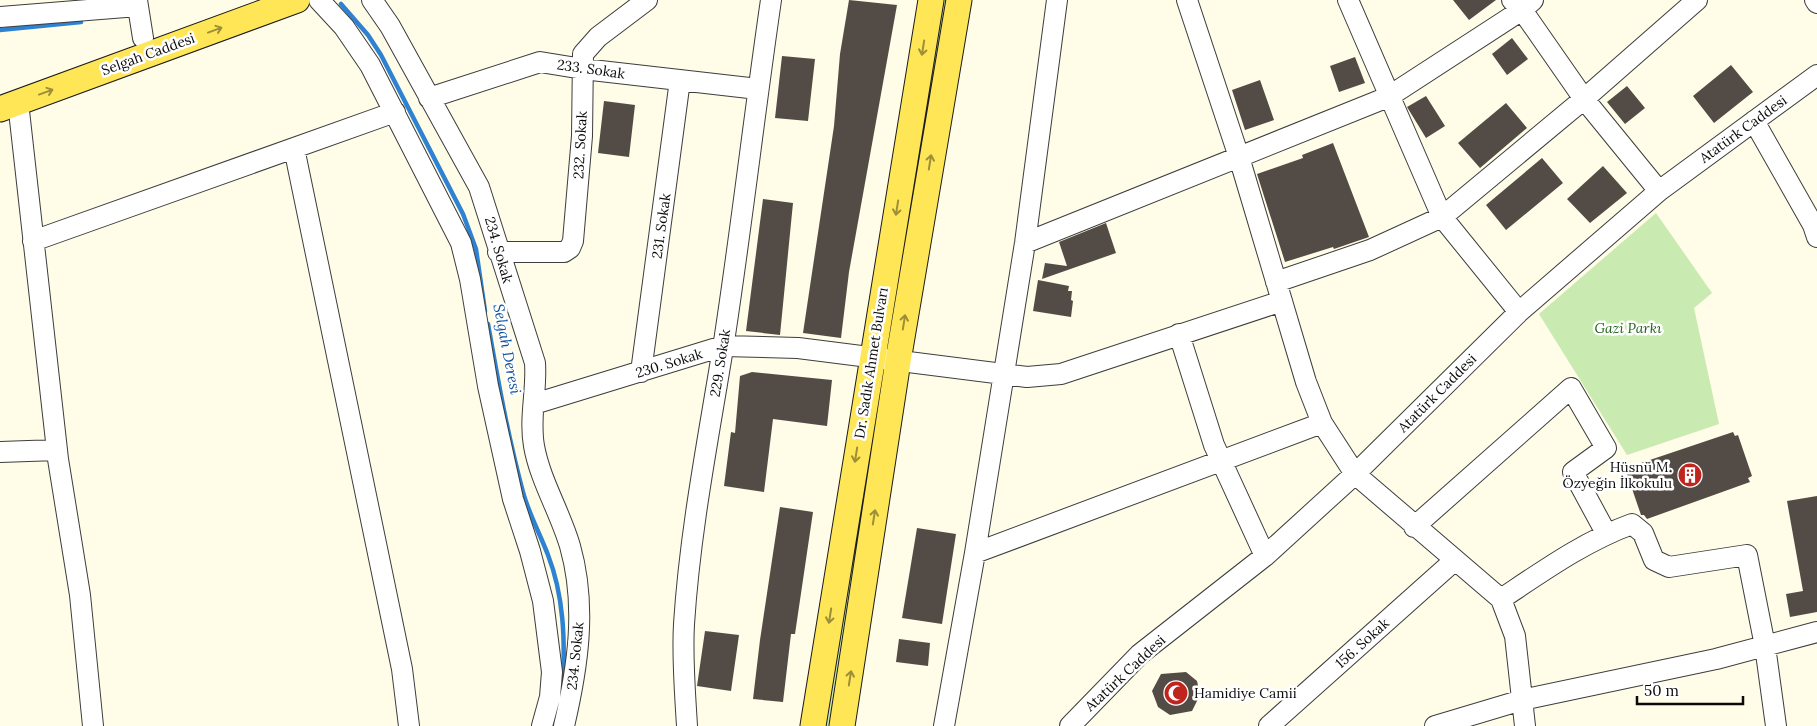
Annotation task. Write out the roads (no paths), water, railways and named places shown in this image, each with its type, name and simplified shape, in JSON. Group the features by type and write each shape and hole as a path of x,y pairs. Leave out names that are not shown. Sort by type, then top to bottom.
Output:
{"main road":[{"name":"Selgah Caddesi","path":"6,100 143,38 247,0"},
{"name":"Selgah Caddesi","path":"6,100 297,0"},
{"name":"Dr. Sadık Ahmet Bulvarı","path":"813,726 931,0"},
{"name":"Dr. Sadık Ahmet Bulvarı","path":"842,726 898,361 959,0"}],"street":[{"path":"319,0 344,27 370,65 461,243 470,279 488,386 510,490 543,601 552,672 550,697 542,726"},
{"name":"234. Sokak","path":"372,0 390,26 479,187 487,208 498,252 535,363 537,385 532,425 535,448 570,546 578,580 580,625 578,656 564,726"},
{"name":"232. Sokak","path":"498,252 564,252 570,248 573,241 582,136 583,54 588,47 647,0"},
{"name":"229. Sokak","path":"686,726 683,671 685,616 702,471 723,346 771,0"},
{"path":"944,726 975,553 1002,374 1025,243 1057,0"},
{"path":"1187,0 1239,157 1306,382 1322,423 1355,474 1414,527 1501,599 1515,636 1525,726"},
{"path":"1348,0 1388,97 1442,217 1519,312"},
{"name":"230. Sokak","path":"534,404 723,346 798,348 1027,377 1060,374 1179,334 1442,217 1698,0"},
{"path":"0,17 137,3 143,38"},
{"path":"1025,243 1388,97 1522,3 1584,98 1659,191"},
{"name":"233. Sokak","path":"429,98 540,62 583,69 758,89"},
{"name":"Atatürk Caddesi","path":"1070,726 1140,654 1265,556 1355,474 1519,312 1659,191 1817,74"},
{"name":"231. Sokak","path":"641,372 680,80"},
{"path":"6,100 33,241 57,450 80,595 93,726"},
{"path":"33,241 395,112"},
{"path":"1754,121 1816,229"},
{"path":"294,148 402,669 409,726"},
{"path":"1179,334 1214,445 1265,556"},
{"path":"1414,527 1571,388 1606,448 1573,472 1606,533"},
{"path":"975,553 1322,423"},
{"path":"0,452 57,450"},
{"path":"1501,599 1606,533 1632,524 1643,533 1654,560 1669,567 1747,555 1765,646 1776,726"},
{"name":"156. Sokak","path":"1269,726 1455,560"},
{"path":"1435,726 1522,700 1716,659 1817,632"}],"waterway":[{"name":"Selgah Deresi","path":"341,4 368,35 381,55 463,214 476,249 485,311"},
{"path":"0,30 81,22"},
{"name":"Selgah Deresi","path":"488,324 508,429 523,492 548,555 557,586 563,634 563,683"}],"place":[{"name":"Hüsnü M. Özyeğin İlkokulu","path":"1690,475"},
{"name":"Hamidiye Camii","path":"1176,693"}],"park label":[{"name":"Gazi Parkı","path":"1628,328"}]}
